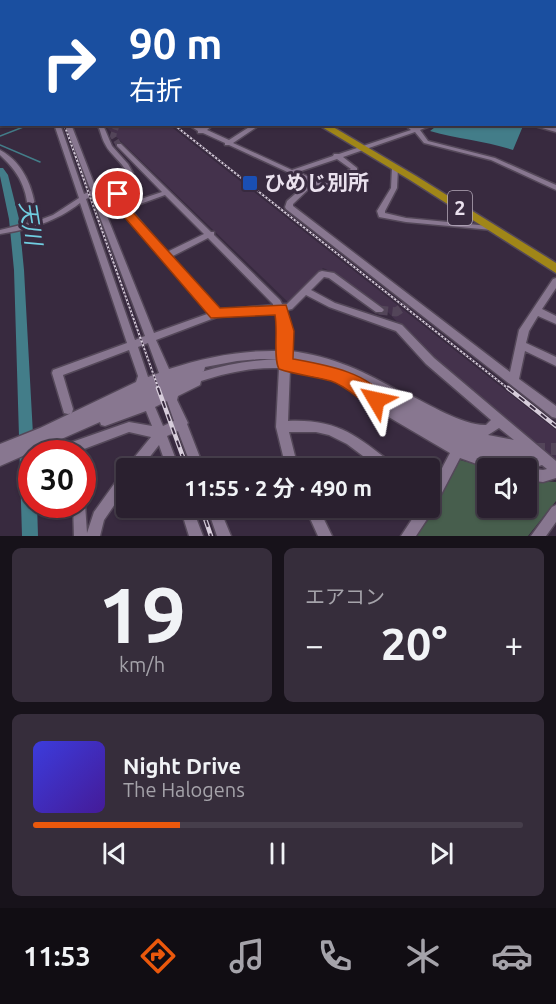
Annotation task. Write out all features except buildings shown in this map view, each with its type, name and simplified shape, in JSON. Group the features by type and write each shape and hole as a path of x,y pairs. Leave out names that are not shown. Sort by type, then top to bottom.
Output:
{"highway":[{"name":"2","path":"324,126 396,168 556,269"}],"street":[{"path":"58,126 130,344 143,376 141,385"},
{"path":"69,126 163,370 168,374"},
{"path":"101,126 109,147 127,165 130,173 118,194 124,209 216,314"},
{"path":"192,126 200,132 326,186 356,169 336,155"},
{"path":"200,132 209,126"},
{"path":"227,144 256,126"},
{"path":"409,126 426,142 493,159 556,188"},
{"path":"295,171 336,155 428,126"},
{"path":"539,126 556,130"},
{"path":"119,145 264,287 281,309 286,324 282,427 290,458"},
{"path":"0,152 20,171 32,192 30,226"},
{"path":"396,168 394,188 381,211 382,215 406,220 489,228"},
{"path":"314,182 289,203 289,207 556,413"},
{"path":"0,232 30,226 66,211 81,198 95,192"},
{"path":"103,215 166,192"},
{"path":"166,256 211,234"},
{"path":"346,249 347,253 409,303"},
{"path":"68,409 57,373 216,314 289,307 322,274 331,275 379,310"},
{"path":"514,379 523,346 524,330 556,281"},
{"path":"306,291 332,305 399,328 430,361 556,471 543,476 537,475"},
{"path":"537,311 556,320"},
{"path":"523,346 556,362"},
{"path":"0,460 141,385 204,362 228,358 332,363 443,417 476,429 486,431 499,421"},
{"path":"45,437 228,358"},
{"path":"45,437 196,376 285,359 325,371 364,389 453,440 497,455 539,460"},
{"path":"0,450 146,406 240,366"},
{"path":"379,386 423,414 456,431 495,444 527,448"},
{"path":"364,389 389,411 457,451 477,458"},
{"path":"174,393 172,400 194,458"},
{"path":"146,406 152,410 169,458"},
{"path":"141,458 161,434 182,423"},
{"path":"282,427 310,425 331,429 374,458"},
{"path":"94,440 129,427 161,434"},
{"path":"440,483 457,451"},
{"path":"93,536 99,517 116,492"},
{"path":"538,536 556,511"},
{"path":"80,518 81,536"},
{"path":"190,518 196,536"},
{"path":"217,518 224,536"},
{"path":"317,518 326,536"},
{"path":"408,536 420,518"}],"shaded area":[{"path":"105,126 170,126 556,430 556,464 422,348 383,307 332,272 323,268 288,302"},
{"path":"436,126 523,126 513,150 430,131"},
{"path":"460,460 477,465 477,518 537,518 537,481 556,482 556,501 528,536 416,536 430,518 440,518 440,498"}],"waterway":[{"path":"0,136 26,126"},
{"path":"0,145 40,162"},
{"name":"天川","path":"0,170 4,175 14,219 19,270 30,536"}],"tunnel":[{"path":"116,126 113,136 119,145"},
{"path":"379,310 396,312 409,303"},
{"path":"533,449 556,449"}],"railway":[{"path":"65,126 159,390"},
{"path":"176,126 510,390"},
{"path":"158,388 183,458"},
{"path":"508,388 556,426"},
{"path":"205,518 211,536"}],"place":[{"name":"ひめじ別所","path":"250,183"}],"route":[{"path":"118,194 118,200 124,209 216,314 281,309 286,324 285,364 335,375 364,389 376,400"}]}
